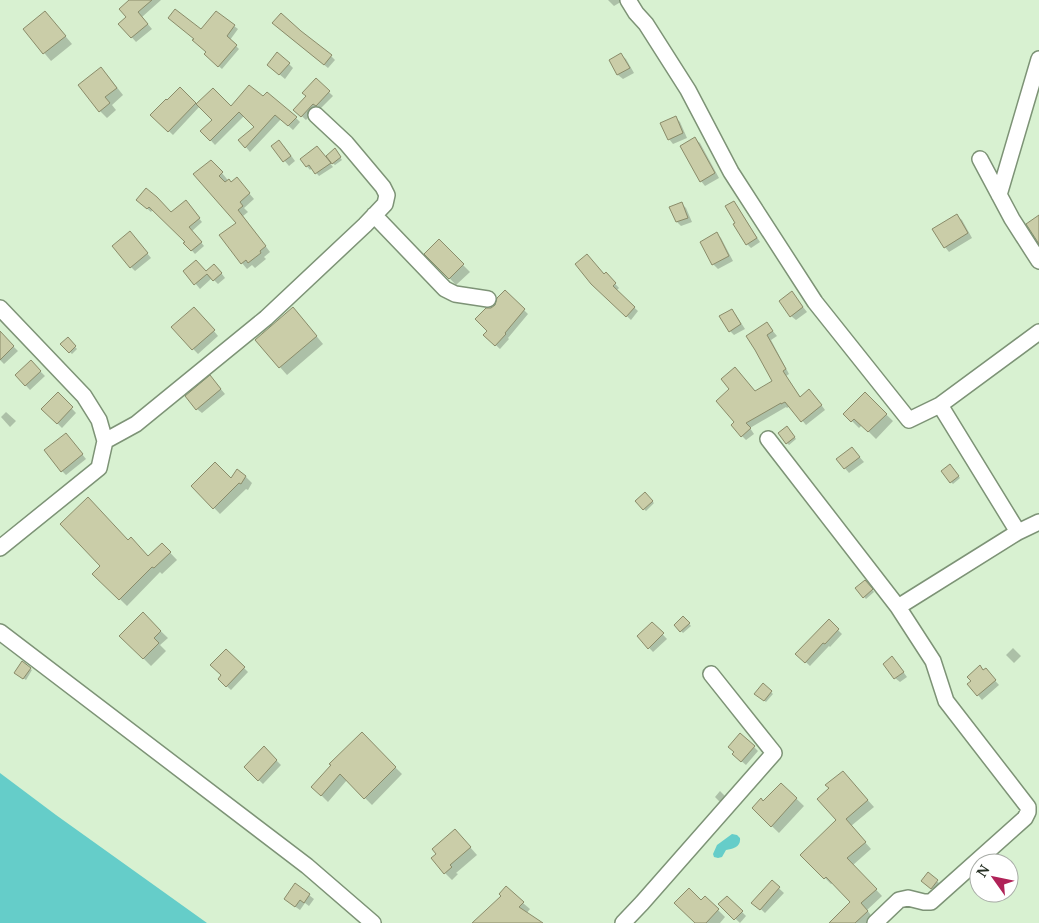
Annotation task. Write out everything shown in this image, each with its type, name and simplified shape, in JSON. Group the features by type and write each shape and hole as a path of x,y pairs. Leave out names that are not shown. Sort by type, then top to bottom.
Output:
{"street":[{"path":"628,0 646,24 688,90 731,172 814,302 909,420 940,405 1039,332"},
{"path":"999,195 1039,59"},
{"path":"105,441 136,424 266,318 385,204 386,195 383,188 346,143 316,115"},
{"path":"980,159 1012,219 1039,261"},
{"path":"374,215 445,289 455,294 488,299"},
{"path":"0,308 84,396 99,420 105,441 99,468 0,548"},
{"path":"940,405 1018,532"},
{"path":"768,439 898,607 933,661 946,701 1028,807 1025,818 932,902 908,898 899,900 875,923"},
{"path":"898,607 1018,532 1039,522"},
{"path":"0,632 307,866 373,923"},
{"path":"623,923 774,753 711,674"}],"water":[{"path":"0,773 56,815 207,923 0,923"},
{"path":"732,834 740,838 739,844 734,848 726,850 722,857 714,857 713,854 717,845"}],"building":[{"path":"129,0 152,0 138,12 148,24 131,38 118,24 126,17 119,9"},
{"path":"175,9 201,29 216,11 235,25 227,36 237,45 218,67 204,54 206,52 192,40 194,39 168,18"},
{"path":"45,11 66,36 43,54 23,29"},
{"path":"281,13 332,55 324,65 272,23"},
{"path":"277,52 290,63 279,75 267,65"},
{"path":"621,53 630,68 617,75 609,60"},
{"path":"101,67 117,88 105,97 110,103 99,112 78,85"},
{"path":"316,78 330,91 316,106 313,104 301,117 293,110 306,96 302,93"},
{"path":"249,85 263,96 267,92 297,117 288,126 275,115 245,148 238,140 254,127 239,112 210,141 200,131 212,120 196,104 213,88 231,106"},
{"path":"180,87 196,103 168,132 150,115"},
{"path":"676,116 683,133 668,140 660,123"},
{"path":"695,137 715,173 700,182 680,146"},
{"path":"279,140 291,156 283,162 271,146"},
{"path":"317,146 331,163 315,174 309,165 306,167 300,159"},
{"path":"335,148 341,157 332,164 326,156"},
{"path":"211,160 223,172 219,176 225,182 229,179 231,182 237,177 250,193 240,202 243,206 238,210 266,246 260,251 261,253 248,263 246,260 241,264 219,235 236,223 193,174"},
{"path":"146,188 171,212 186,200 200,218 189,227 202,242 191,251 183,243 185,242 149,207 147,209 136,200"},
{"path":"734,201 757,238 746,245 725,206"},
{"path":"682,202 688,218 676,222 669,207"},
{"path":"957,214 968,233 944,248 932,229"},
{"path":"1039,215 1039,244 1026,224"},
{"path":"130,231 148,253 130,268 112,246"},
{"path":"717,232 729,256 712,265 700,242"},
{"path":"439,239 464,264 449,279 424,254"},
{"path":"587,254 604,274 606,272 616,283 613,286 635,307 626,317 591,284 575,264"},
{"path":"196,260 206,271 214,264 222,273 213,281 207,274 194,285 183,271"},
{"path":"505,290 525,309 495,346 483,335 487,331 475,319 486,308 491,308 495,305 497,298"},
{"path":"792,291 803,307 790,317 779,301"},
{"path":"194,307 215,330 192,350 171,327"},
{"path":"293,307 317,336 279,368 255,340"},
{"path":"732,309 741,324 729,332 719,316"},
{"path":"767,322 773,331 767,335 786,369 783,371 800,397 809,389 822,405 801,422 785,402 781,403 746,423 751,428 741,437 731,425 734,422 716,401 729,389 721,379 735,367 755,391 772,381 746,336"},
{"path":"0,331 14,346 0,360"},
{"path":"68,337 76,346 69,353 60,344"},
{"path":"31,360 41,371 25,386 15,375"},
{"path":"210,375 221,389 196,410 185,396"},
{"path":"58,392 73,407 57,424 41,409"},
{"path":"865,392 887,414 868,432 854,419 851,422 843,414"},
{"path":"787,426 795,437 786,444 778,433"},
{"path":"66,433 83,454 61,472 44,450"},
{"path":"852,447 860,457 844,469 836,459"},
{"path":"215,462 231,478 237,469 246,476 241,484 239,483 213,509 191,486"},
{"path":"950,464 959,476 950,483 941,471"},
{"path":"645,492 653,501 643,510 635,501"},
{"path":"88,497 128,540 131,537 148,556 162,543 171,552 154,568 152,567 119,600 92,574 100,566 60,524"},
{"path":"865,580 873,589 863,598 855,588"},
{"path":"143,612 161,631 154,638 159,643 143,659 119,636"},
{"path":"683,616 690,623 680,632 674,625"},
{"path":"829,619 839,629 805,663 795,654"},
{"path":"652,622 664,633 648,649 637,636"},
{"path":"226,649 245,667 226,687 218,679 221,675 210,665"},
{"path":"892,656 904,672 894,679 883,664"},
{"path":"22,661 31,668 23,679 14,673"},
{"path":"980,665 983,670 986,668 996,680 977,696 967,684 971,681 967,677"},
{"path":"763,683 772,691 764,701 754,694"},
{"path":"362,732 396,767 364,799 340,774 321,796 311,787 331,765 329,764"},
{"path":"740,733 755,746 741,762 732,754 734,752 728,747"},
{"path":"264,746 277,760 258,781 244,767"},
{"path":"843,771 868,800 846,819 866,842 847,858 877,889 861,903 868,911 855,923 829,923 850,902 826,877 824,879 800,855 836,820 817,799 829,788 825,785"},
{"path":"781,783 797,798 771,827 752,808 761,798 763,801"},
{"path":"455,829 471,847 450,865 452,867 444,874 431,858 436,854 432,849"},
{"path":"928,872 938,880 931,889 921,881"},
{"path":"772,880 780,887 760,910 751,903"},
{"path":"295,883 310,894 304,903 300,900 295,907 284,899"},
{"path":"506,886 524,902 519,907 543,923 472,923 501,896 499,894"},
{"path":"689,888 701,900 705,896 719,909 706,923 695,923 674,903"},
{"path":"727,896 743,911 734,920 718,904"}]}
